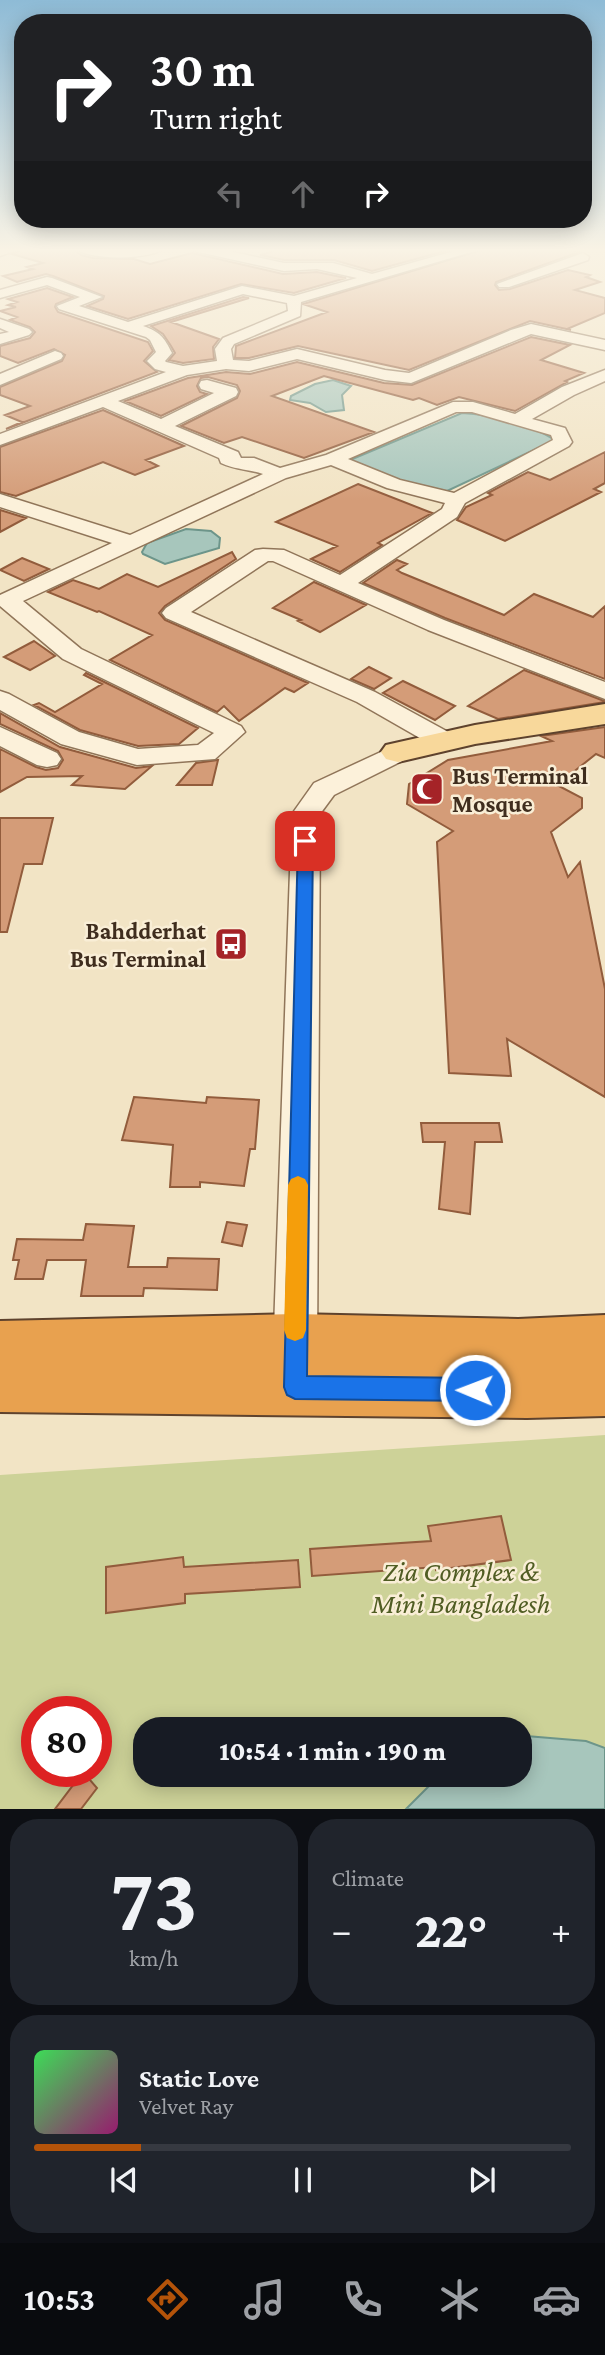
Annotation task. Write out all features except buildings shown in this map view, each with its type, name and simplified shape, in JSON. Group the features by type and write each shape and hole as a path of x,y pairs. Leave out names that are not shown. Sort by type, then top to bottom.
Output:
{"highway":[{"path":"0,1384 295,1364 518,1345 605,1341"},
{"path":"0,1347 295,1364 527,1390 605,1388"}],"main road":[{"path":"398,752 440,739 545,726 605,714"}],"street":[{"path":"0,339 23,332"},
{"path":"141,332 157,338 164,352 155,361 161,366 207,386 230,392 201,404 160,427"},
{"path":"226,363 223,349 228,341 249,332"},
{"path":"207,386 249,366 297,354 385,375 411,378 518,332"},
{"path":"547,332 605,345"},
{"path":"0,380 55,356"},
{"path":"2,437 179,373 226,363 249,366"},
{"path":"519,419 605,375"},
{"path":"103,401 231,456 228,460 241,464 247,462 279,474"},
{"path":"0,699 70,738 137,757 205,754 232,732 72,654 7,600 279,474 333,458 453,407 473,407 559,432 563,442 457,499 450,513 341,584"},
{"path":"333,458 365,475 411,492 457,499"},
{"path":"0,500 129,542"},
{"path":"440,739 366,697 174,613 263,555 276,555 436,625 506,650 605,691"},
{"path":"0,735 47,759"},
{"path":"295,1364 306,814 324,789 398,752"}],"green space":[{"name":"Zia Complex & Mini Bangladesh","path":"605,1435 605,1809 0,1809 0,1475"}],"water":[{"path":"333,380 351,386 342,395 344,410 326,412 310,403 290,400 291,396 315,384"},
{"path":"462,413 510,421 555,440 445,492 415,487 350,460"},
{"path":"186,529 211,531 220,538 219,548 165,564 143,554 147,543"},
{"path":"532,1736 586,1741 605,1748 605,1809 406,1809 428,1787 532,1787"}],"slow traffic":[{"path":"295,1330 298,1185"}],"place":[{"name":"Bus Terminal Mosque","path":"427,789"},
{"name":"Bahdderhat Bus Terminal","path":"231,944"}],"route":[{"path":"305,841 295,1387 475,1390"}]}
